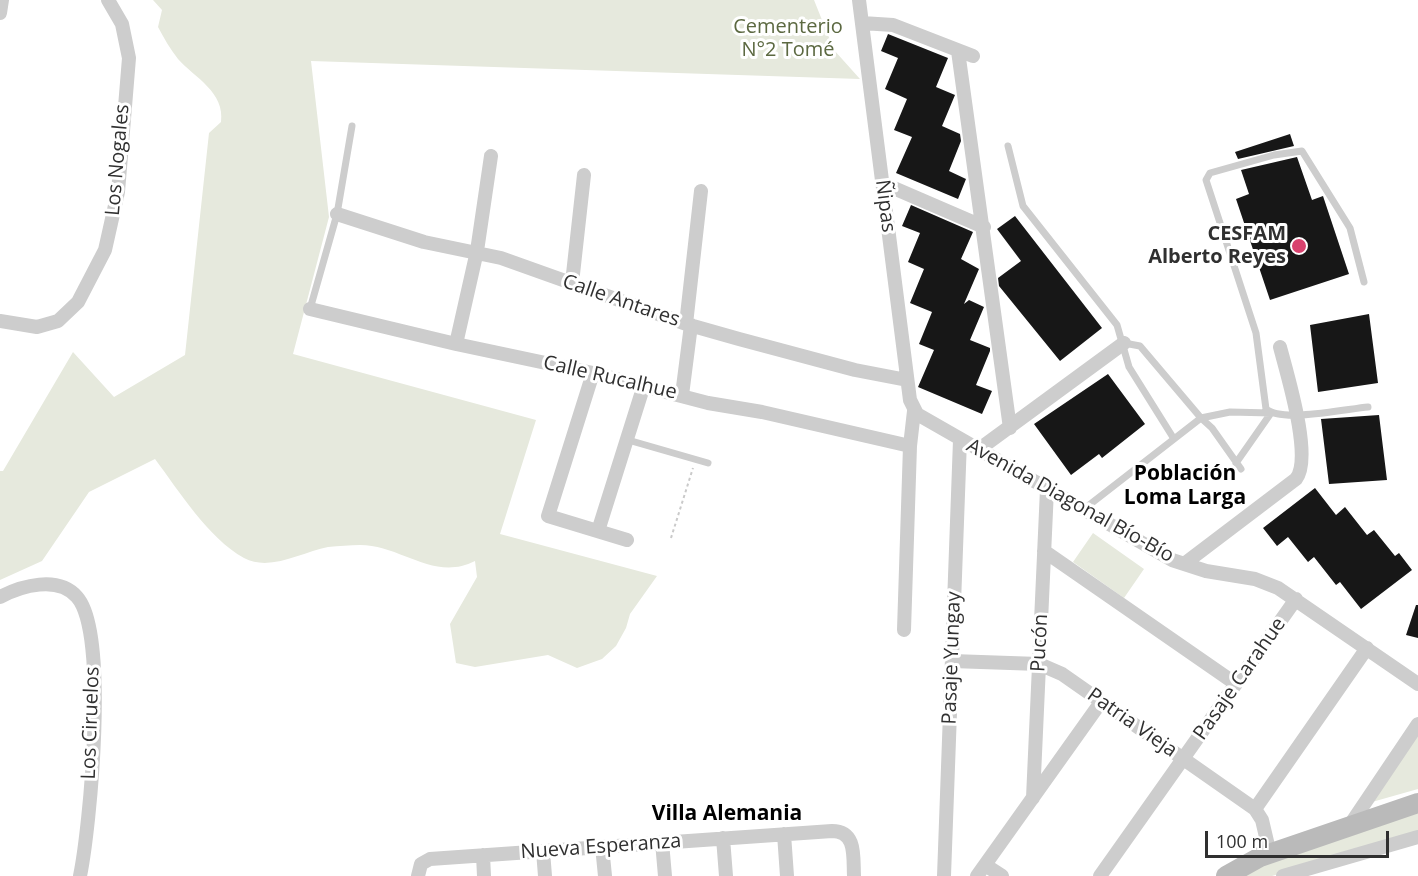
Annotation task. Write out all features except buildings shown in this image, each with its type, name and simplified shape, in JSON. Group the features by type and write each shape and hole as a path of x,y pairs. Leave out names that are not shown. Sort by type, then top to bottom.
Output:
{"main road":[{"path":"1229,875 1270,854 1418,803"}],"street":[{"name":"Los Nogales","path":"0,321 37,327 51,324 64,317 85,291 107,242 118,192 129,58 122,24 108,0"},
{"name":"Ñipas","path":"859,0 907,380 914,411 910,446 904,630"},
{"path":"862,23 893,25 973,56"},
{"path":"958,51 1010,428"},
{"path":"456,344 477,251 491,156"},
{"path":"572,283 584,175"},
{"path":"882,183 984,227"},
{"path":"682,395 701,192"},
{"name":"Calle Antares","path":"337,214 424,242 477,251 688,324 855,370 907,380"},
{"name":"Calle Rucalhue","path":"310,309 910,446"},
{"path":"978,450 1124,343"},
{"path":"1184,564 1300,475 1303,465 1298,415 1280,347"},
{"path":"593,373 548,516 627,540"},
{"path":"598,531 644,385"},
{"name":"Avenida Diagonal Bío-Bío","path":"914,411 921,418 1083,510 1184,564 1206,571 1256,579 1296,599 1418,684"},
{"name":"Pasaje Yungay","path":"944,876 960,440"},
{"name":"Pucón","path":"1033,798 1047,489"},
{"path":"1044,551 1236,684"},
{"name":"Los Ciruelos","path":"0,597 27,586 55,586 73,593 83,606 90,624 93,654 92,749 80,876"},
{"name":"Pasaje Carahue","path":"1100,876 1296,599"},
{"path":"1270,854 1262,819 1255,809 1366,648"},
{"name":"Patria Vieja","path":"952,661 1039,664 1056,671 1255,809"},
{"path":"1002,876 981,870 1101,702"},
{"path":"1348,828 1418,724"},
{"name":"Nueva Esperanza","path":"419,870 430,859 832,831 843,832 852,845 854,876"},
{"path":"784,834 787,876"},
{"path":"1282,876 1418,837"},
{"path":"723,838 726,876"},
{"path":"662,842 665,876"},
{"path":"602,846 605,876"},
{"path":"543,851 545,876"},
{"path":"483,855 484,876"}],"lane":[{"path":"310,309 337,214 352,126"},
{"path":"1008,146 1023,206 1118,325 1129,367 1174,439"},
{"path":"1271,413 1266,409 1256,333 1206,180 1210,173 1274,155 1302,151 1350,228 1364,282"},
{"path":"1124,343 1140,346 1212,428 1239,466 1271,413"},
{"path":"1083,510 1201,418 1230,412 1298,415 1368,407"},
{"path":"628,440 708,463"}],"path":[{"path":"671,538 696,459"}],"green space":[{"name":"Cementerio N°2 Tomé","path":"153,0 814,0 834,50 860,79 311,61 329,217 293,354 536,420 500,534 657,576 630,614 626,628 616,646 602,659 577,668 548,655 475,667 456,663 450,624 477,577 475,561 460,566 431,565 389,550 360,545 318,549 275,562 254,562 244,558 218,539 184,499 155,459 89,492 42,561 0,580 0,471 3,471 73,352 114,397 185,355 209,133 221,122 221,111 214,94 178,59 167,43 158,27 162,10"},
{"path":"1093,533 1144,569 1124,598 1073,562"},
{"path":"1418,735 1418,789 1372,802"},
{"path":"1418,812 1418,833 1272,876 1244,876 1250,869"}],"place":[{"name":"CESFAM Alberto Reyes","path":"1299,246"}],"district":[{"name":"Población Loma Larga","path":"1185,486"},
{"name":"Villa Alemania","path":"727,814"}]}
